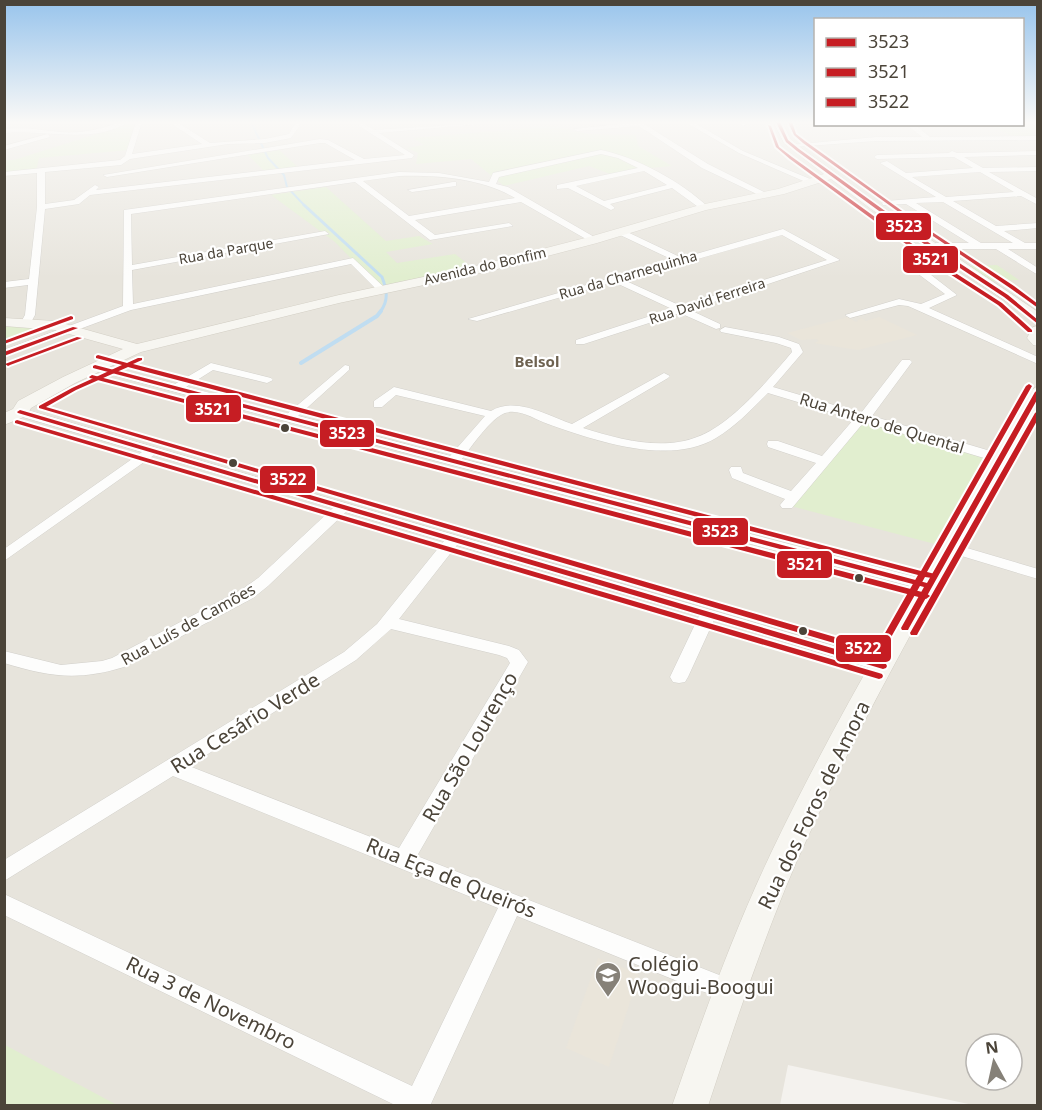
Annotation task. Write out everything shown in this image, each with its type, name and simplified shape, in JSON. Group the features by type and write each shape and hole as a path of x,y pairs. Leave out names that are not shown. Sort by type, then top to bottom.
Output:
{"main road":[{"name":"Avenida do Bonfim","path":"12,416 24,405 95,367 136,349 593,240 704,207 766,195 832,175"},
{"path":"832,175 933,248 1037,329"},
{"path":"4,322 26,322 75,328 136,349"},
{"name":"Rua dos Foros de Amora","path":"690,1106 729,990 796,832 883,666 999,459 1032,412 1038,391"}],"street":[{"path":"26,322 30,315 34,281 41,207 41,174"},
{"path":"41,207 76,202 107,175 115,174"},
{"path":"210,174 213,179"},
{"path":"87,193 259,174"},
{"path":"128,308 127,212 356,180 418,174 492,185 522,199 593,240"},
{"path":"492,185 496,176 506,174"},
{"path":"560,187 622,174"},
{"path":"652,174 704,207"},
{"path":"721,174 766,195"},
{"path":"793,174 811,181"},
{"path":"905,175 923,174"},
{"path":"987,174 1038,203"},
{"path":"905,175 1025,246"},
{"path":"356,180 433,238 509,226"},
{"path":"412,190 469,181"},
{"path":"569,185 616,211"},
{"path":"603,204 672,186"},
{"path":"886,203 1020,194"},
{"path":"407,219 522,199"},
{"path":"908,201 981,247"},
{"path":"995,229 1038,225"},
{"path":"621,232 680,260"},
{"name":"Rua da Charnequinha","path":"473,319 783,232 835,260"},
{"name":"Rua da Parque","path":"128,268 325,234"},
{"path":"921,308 952,295 908,262 909,258 933,248 1038,246"},
{"path":"999,247 1038,272"},
{"name":"Rua David Ferreira","path":"580,342 835,260"},
{"path":"4,354 128,308 353,261 382,290"},
{"path":"453,461 494,415 502,410 517,409 573,429 630,443 662,446 701,441 724,427 764,388 798,349 779,339 721,328 615,279"},
{"path":"4,285 34,281"},
{"path":"850,315 899,302 910,303 1036,359"},
{"path":"736,470 737,475 790,501 861,418 869,413 906,363"},
{"path":"176,389 211,366 267,380"},
{"path":"95,367 929,586"},
{"path":"289,418 345,368"},
{"path":"573,429 664,376"},
{"name":"Rua Antero de Quental","path":"764,388 999,459"},
{"path":"378,404 394,391 494,415"},
{"path":"12,416 152,452 344,506 883,666"},
{"path":"773,444 824,461"},
{"path":"4,556 152,452"},
{"name":"Rua Luís de Camões","path":"4,657 61,673 97,670 118,663 255,588 344,506"},
{"name":"Rua Cesário Verde","path":"4,872 173,768 369,642 454,538"},
{"path":"950,548 1038,574"},
{"path":"679,677 709,613"},
{"name":"Rua São Lourenço","path":"387,622 502,650 513,654 519,662 517,669 404,859"},
{"name":"Rua Eça de Queirós","path":"173,768 729,990"},
{"path":"417,1104 512,902"},
{"name":"Rua 3 de Novembro","path":"4,904 417,1104"}],"shaded area":[{"path":"5,174 1037,174 1037,1105 973,1105 788,1065 780,1105 5,1106"},
{"path":"848,317 856,322 861,318 866,321 879,317 917,335 858,350 814,343 819,341 816,339 801,340 787,333"},
{"name":"Colégio Woogui-Boogui","path":"598,958 639,974 609,1067 566,1048"}],"green space":[{"path":"489,174 556,174 504,186"},
{"path":"326,187 386,241 419,236 433,244 386,252 397,263 455,254 473,268 382,290 335,242 271,195"},
{"path":"997,265 1019,280 991,281 968,266"},
{"path":"5,326 33,328 34,331 29,336 5,346"},
{"path":"861,418 999,458 950,548 787,505"},
{"path":"5,1045 117,1105 5,1105"}],"waterway":[{"path":"283,174 287,187 304,205"},
{"path":"304,205 382,277 386,295 385,304 380,312"},
{"path":"301,363 377,316 381,311"}],"transit line":[{"name":"3521","path":"813,174 927,257 1000,304 1030,331"},
{"name":"3523","path":"831,174 933,248 1006,296 1038,323"},
{"name":"3522","path":"848,174 1038,307"},
{"name":"3522","path":"4,343 71,318"},
{"name":"3523","path":"4,354 75,328"},
{"name":"3521","path":"8,364 79,338"},
{"name":"3522","path":"98,357 932,576"},
{"name":"3522","path":"140,359 41,407 878,653 1029,386"},
{"name":"3523","path":"95,367 929,586"},
{"name":"3521","path":"92,377 926,596"},
{"name":"3523","path":"905,628 1038,392"},
{"name":"3523","path":"20,412 883,666"},
{"name":"3521","path":"914,633 1038,413"},
{"name":"3521","path":"17,422 879,676"}],"place":[{"name":"Colégio Woogui-Boogui","path":"608,998"}],"district":[{"name":"Belsol","path":"537,362"}]}
